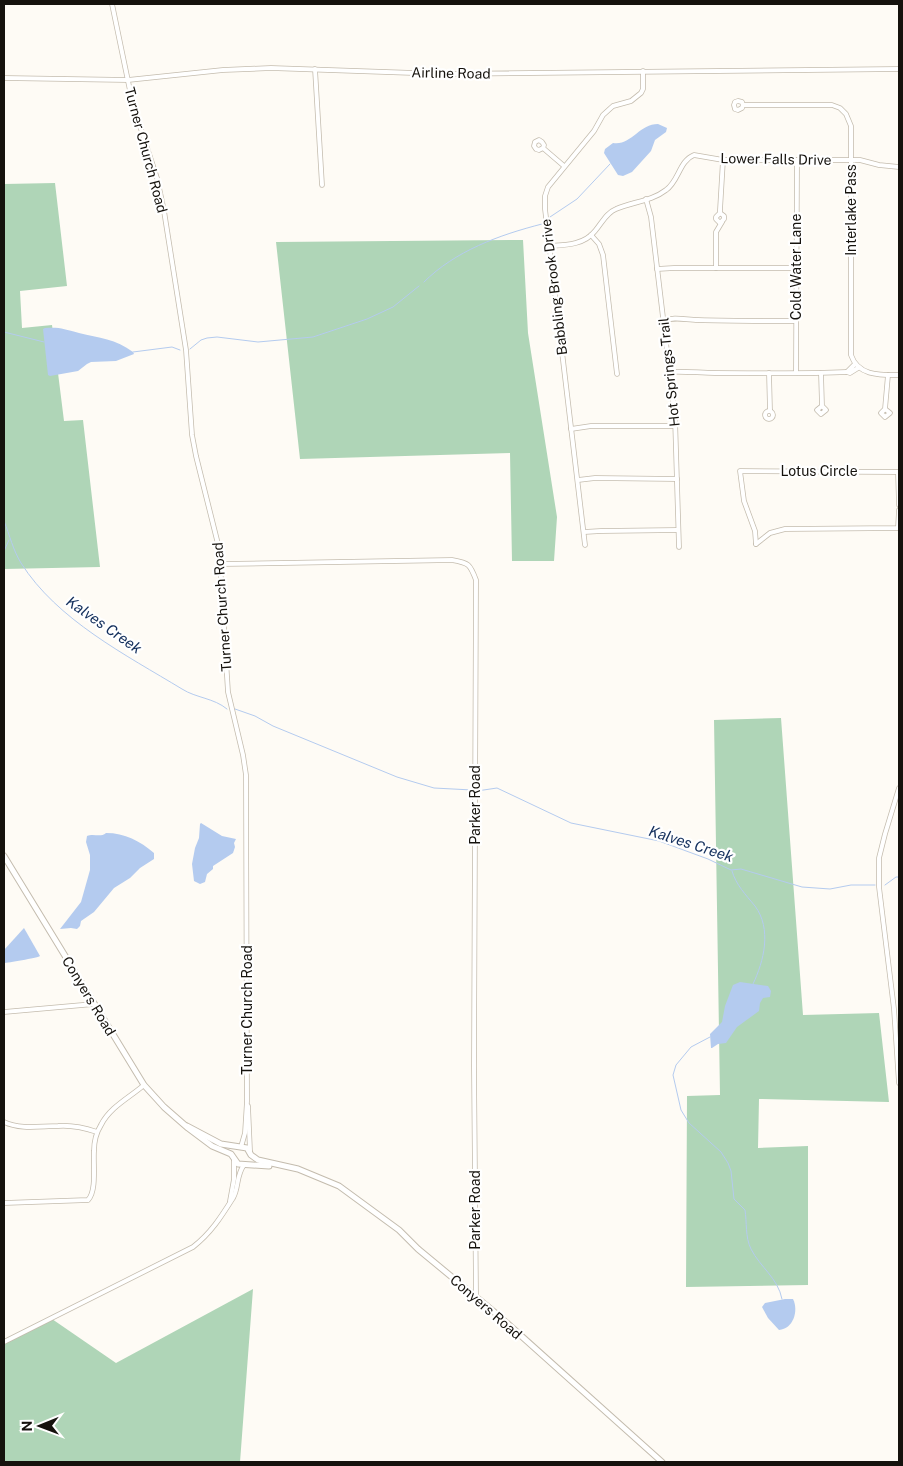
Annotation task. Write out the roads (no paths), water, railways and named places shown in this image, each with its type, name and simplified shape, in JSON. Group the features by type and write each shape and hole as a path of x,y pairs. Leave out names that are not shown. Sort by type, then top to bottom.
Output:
{"main road":[{"name":"Conyers Road","path":"4,856 144,1085 164,1107 205,1141 234,1158"},
{"name":"Conyers Road","path":"187,1126 215,1141 240,1147"},
{"path":"240,1147 247,1148 251,1153 250,1160 245,1164 238,1164 234,1158 234,1151 240,1147"},
{"name":"Conyers Road","path":"251,1153 260,1161 313,1174 339,1186 399,1230 418,1249 476,1296 662,1462"},
{"name":"Conyers Road","path":"245,1164 299,1170"}],"street":[{"name":"Turner Church Road","path":"112,4 133,105 156,178 164,211 186,350 192,435 204,490 217,535 221,564 228,692 246,774 247,1101 245,1133 240,1147"},
{"name":"Airline Road","path":"4,78 128,80 223,70 271,68 443,74 899,69"},
{"path":"315,69 322,185"},
{"name":"Babbling Brook Drive","path":"585,546 544,206 545,194 550,183 594,131 599,119 606,111 631,101 641,93 643,89 643,71"},
{"name":"Interlake Pass","path":"743,105 828,105 840,108 850,122 850,349 856,366"},
{"path":"543,148 564,166"},
{"name":"Lower Falls Drive","path":"591,235 604,217 611,211 660,194 669,188 686,160 697,154 723,160 860,160 879,165 899,165"},
{"path":"723,160 720,213 716,217 716,220 720,223 723,222"},
{"name":"Cold Water Lane","path":"796,160 796,373"},
{"name":"Hot Springs Trail","path":"646,199 651,217 675,426 679,548"},
{"path":"716,268 716,232 723,222 724,216 720,213"},
{"path":"549,246 579,242 591,235 598,244 603,255 617,374"},
{"path":"657,270 796,268"},
{"path":"663,322 668,319 677,318 695,320 796,321"},
{"path":"669,372 822,374 847,372 856,366 870,373 899,375"},
{"path":"769,373 770,411"},
{"path":"822,374 822,406"},
{"path":"885,409 888,375"},
{"path":"571,429 591,426 675,426"},
{"name":"Lotus Circle","path":"899,501 898,472 740,471 744,501 755,531 756,544 770,533 784,530 898,528 899,510"},
{"path":"578,480 595,478 677,479"},
{"path":"584,532 678,530"},
{"name":"Parker Road","path":"221,564 452,560 465,562 470,565 476,580 474,1062 476,1296"},
{"path":"899,788 884,834 879,858 880,888 894,1009 899,1083"},
{"path":"4,1012 94,1004"},
{"path":"894,1009 899,1008"},
{"path":"4,1203 88,1200 92,1193 93,1152 97,1132 108,1114 144,1085"},
{"name":"Turner Church Road","path":"247,1101 251,1153"},
{"path":"4,1122 20,1127 60,1125 85,1128 97,1132"},
{"path":"230,1201 234,1179 234,1158"},
{"path":"4,1342 193,1247 213,1228 234,1196 240,1172 245,1164"}],"water":[{"path":"658,124 667,128 666,132 655,140 651,151 632,172 623,176 618,175 604,153 605,149 613,143 625,141 645,127"},
{"path":"43,329 62,329 107,339 120,344 134,354 116,361 91,362 78,371 50,376 48,375"},
{"path":"201,823 222,836 236,839 233,853 213,866 213,869 207,874 205,882 200,884 194,881 192,864"},
{"path":"106,833 120,834 138,841 154,853 154,859 114,888 94,912 81,921 77,929 60,929 81,902 90,870 90,855 86,842 87,836"},
{"path":"24,928 40,956 4,963 4,950"},
{"path":"740,982 768,986 771,991 770,997 763,998 759,1011 737,1027 726,1043 718,1044 711,1048 710,1034 722,1022 725,1006 733,985"},
{"path":"793,1299 795,1314 794,1319 788,1326 779,1330 768,1318 762,1307 765,1303"}],"waterway":[{"path":"550,217 577,199 610,164"},
{"path":"424,282 449,261 478,246 510,233 542,224"},
{"path":"190,349 201,340 217,337 258,342 313,337 367,319 393,307 419,286"},
{"path":"4,332 44,342"},
{"path":"133,352 172,347 180,350"},
{"name":"Kalves Creek","path":"4,521 21,563 53,602 73,619 94,635 182,689 216,702 227,709"},
{"path":"4,551 9,540"},
{"name":"Kalves Creek","path":"235,709 397,777 434,788 472,790"},
{"name":"Kalves Creek","path":"477,791 497,788 571,823 659,841 708,859 731,870 741,869 802,887 830,889 851,885 875,885"},
{"path":"732,871 739,885 760,915 765,935 763,955 753,984"},
{"name":"Kalves Creek","path":"885,885 899,877"},
{"path":"710,1037 691,1047 676,1065 673,1075 681,1110 689,1123 721,1152 728,1163 731,1171 734,1199 745,1210 749,1244 777,1285 782,1299"}]}
